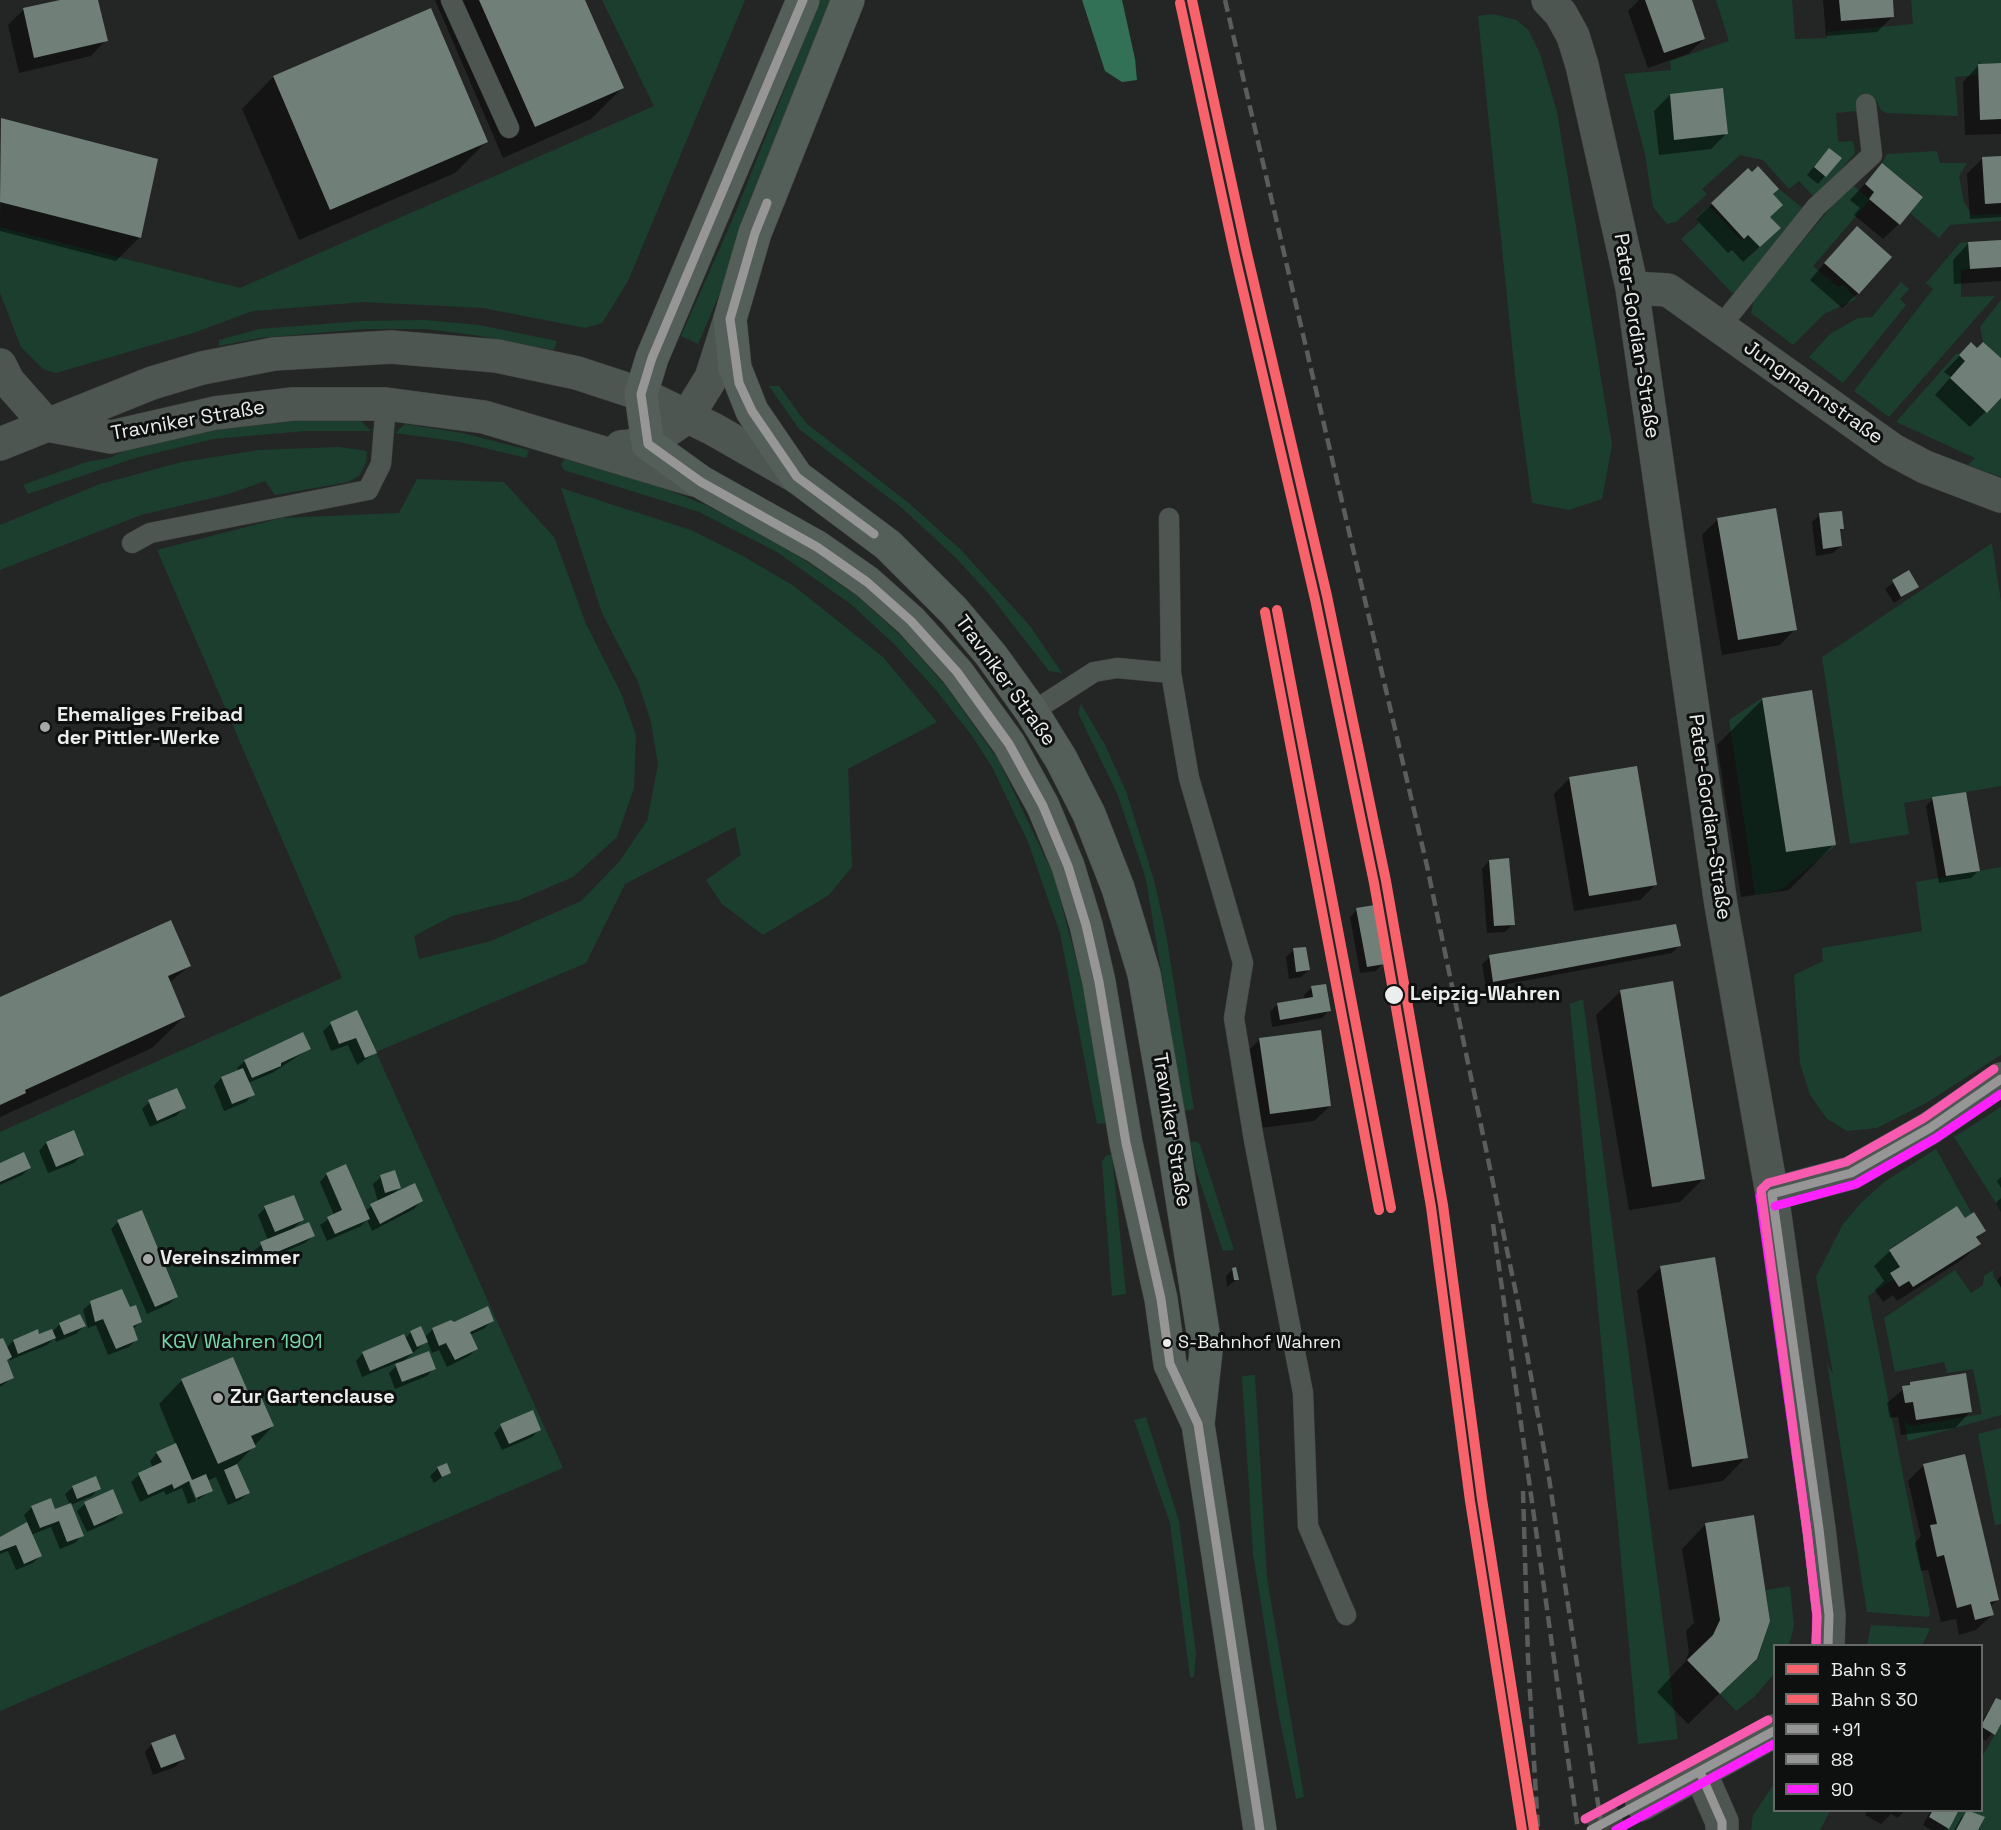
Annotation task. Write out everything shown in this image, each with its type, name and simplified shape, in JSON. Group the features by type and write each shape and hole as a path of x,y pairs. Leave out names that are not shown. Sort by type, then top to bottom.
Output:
{"main road":[{"path":"701,482 648,444 641,394 652,358 802,0"},
{"path":"796,477 752,411 739,383 730,319 754,233 848,0"},
{"name":"Travniker Straße","path":"796,477 850,515 924,579 991,655 1032,712 1089,814 1118,888 1144,974 1173,1135 1206,1351 1198,1424 1260,1830"},
{"name":"Travniker Straße","path":"701,482 818,547 867,582 911,621 957,672 1009,744 1043,806 1068,866 1086,925 1099,982 1126,1143 1161,1299 1170,1364 1198,1424"}],"street":[{"name":"Pater-Gordian-Straße","path":"1548,0 1562,14 1582,65 1632,288 1721,905 1772,1194 1819,1529 1829,1616 1828,1644"},
{"name":"Jungmannstraße","path":"1632,288 1668,290 1893,450 1924,467 2001,496"},
{"path":"599,450 648,444 687,417 711,378 730,319"},
{"name":"Travniker Straße","path":"47,425 152,383 202,368 274,354 391,347 497,356 577,373 641,394 796,477"},
{"path":"0,365 8,381 47,425 0,444"},
{"name":"Travniker Straße","path":"47,425 111,437 237,410 293,404 386,404 484,417 701,482"},
{"path":"1772,1194 1851,1173 1930,1128 2001,1079"},
{"path":"1642,1804 1773,1732"},
{"path":"1700,1772 1722,1822 1722,1830"}],"lane":[{"path":"451,0 509,128"},
{"path":"1720,327 1816,207 1872,155 1866,104"},
{"path":"132,543 150,533 368,490 381,464 386,404"},
{"path":"1169,518 1171,673 1189,778 1243,963 1234,1018 1254,1140 1303,1393 1308,1526 1347,1615"},
{"path":"1032,712 1094,672 1117,668 1171,673"}],"green space":[{"path":"602,0 745,0 628,281 602,323 585,328 483,308 364,302 253,311 193,333 56,373 43,369 21,347 0,293 0,227 240,288 654,106"},
{"path":"820,0 831,0 743,217 723,286 698,344 681,336 735,214"},
{"path":"1716,0 1792,0 1795,39 1827,38 1827,32 1913,24 1911,0 2001,0 2001,63 1981,64 1979,60 1978,75 1955,77 1958,116 1887,113 1881,110 1875,98 1860,98 1857,111 1836,113 1838,142 1853,141 1855,153 1816,199 1799,181 1789,189 1763,160 1740,155 1702,189 1707,194 1676,222 1667,224 1653,207 1645,154 1624,74 1671,70 1670,61 1729,41"},
{"path":"1493,14 1517,20 1529,31 1540,54 1557,112 1612,445 1602,499 1569,510 1532,503 1516,384 1478,16"},
{"path":"1937,151 1940,163 1967,163 1959,176 1964,202 1972,215 2001,214 2001,221 1950,225 1939,238 1910,213 1923,196 1882,163 1887,154"},
{"path":"1851,183 1870,200 1813,266 1838,287 1843,284 1856,299 1824,314 1793,345 1751,313 1754,300"},
{"path":"1779,189 1806,211 1741,289 1732,293 1681,239 1699,223 1696,218 1709,206 1742,241 1748,235 1760,247 1781,228 1770,217 1773,194"},
{"path":"1968,242 1970,269 1961,270 1961,297 1995,296 1889,417 1854,391 1933,289 1926,283 1960,243"},
{"path":"1901,282 1909,289 1900,299 1906,305 1843,383 1809,357 1830,334 1858,318 1872,317"},
{"path":"2001,300 2001,358 1983,342 1980,327"},
{"path":"424,320 479,325 557,341 554,350 474,335 426,329 363,329 260,338 219,346 219,340 259,329 362,321"},
{"path":"1957,353 1965,361 1950,378 1987,413 2001,398 2001,477 1968,465 1975,458 1896,422"},
{"path":"769,386 779,386 806,423 910,504 961,550 1030,626 1062,673 1049,671 989,594 956,558 902,508 799,429"},
{"path":"306,420 361,421 371,431 306,431 213,439 135,458 28,494 23,485 86,462 109,458 129,449 211,430"},
{"path":"405,424 462,433 529,450 526,458 460,442 395,433"},
{"path":"339,447 367,451 366,462 359,476 348,482 275,495 265,481 229,494 141,515 0,570 0,525 100,484 182,462 259,450"},
{"path":"564,459 658,486 706,505 781,544 857,596 901,636 945,685 999,761 1054,876 1082,982 1107,1123 1097,1124 1060,933 1028,842 992,767 972,736 936,690 894,644 852,605 777,552 699,512 564,470 561,465"},
{"name":"KGV Wahren 1901","path":"417,479 504,482 554,537 586,624 621,693 636,735 634,788 617,837 573,877 519,900 452,916 414,936 419,959 491,941 581,901 619,862 647,821 658,765 651,722 638,682 602,613 561,488 691,530 743,556 794,586 883,657 937,722 848,769 852,867 829,895 763,935 722,904 706,880 741,855 735,827 625,884 586,963 376,1052 563,1468 0,1711 0,1132 342,978 157,550 281,518 399,513"},
{"path":"1992,543 2001,602 2001,786 1904,803 1909,834 1850,844 1822,657"},
{"path":"1762,698 1786,852 1836,845 1781,890 1755,895 1729,720"},
{"path":"1081,704 1105,745 1126,791 1154,880 1166,934 1194,1109 1184,1111 1146,879 1117,793 1078,713"},
{"path":"2001,867 2001,1055 1926,1103 1877,1128 1847,1131 1827,1119 1810,1095 1800,1063 1794,975 1823,961 1822,948 1922,931 1916,882"},
{"path":"1583,999 1678,1739 1638,1744 1570,1004"},
{"path":"2001,1107 2001,1211 1954,1137"},
{"path":"1196,1141 1200,1145 1234,1250 1223,1251 1196,1170 1190,1142"},
{"path":"1936,1149 1972,1214 1965,1218 1957,1206 1889,1249 1900,1267 1890,1273 1894,1279 1868,1296 1930,1613 1929,1617 1867,1612 1827,1363 1833,1375 1816,1277 1843,1224 1861,1203 1884,1182"},
{"path":"1107,1155 1112,1155 1126,1294 1112,1296 1102,1161"},
{"path":"1955,1270 1971,1293 1983,1285 1984,1276 1993,1270 1993,1276 2001,1287 2001,1415 1908,1441 1904,1421 1911,1426 1982,1414 1973,1369 1947,1373 1944,1362 1895,1372 1884,1318"},
{"path":"1255,1375 1267,1578 1304,1797 1296,1799 1278,1711 1253,1553 1242,1376"},
{"path":"1146,1417 1179,1521 1196,1654 1194,1677 1190,1677 1170,1523 1134,1420"},
{"path":"2001,1428 2001,1524 1995,1525 1978,1434"},
{"path":"1790,1586 1794,1626 1789,1644 1773,1644 1773,1675 1754,1697 1736,1711 1720,1694 1758,1659 1770,1621 1766,1590"},
{"path":"1871,1625 1930,1629 1922,1644 1867,1644"},
{"path":"2001,1724 2001,1830 1948,1830 1958,1812 1983,1812 1983,1755"},
{"path":"1773,1785 1773,1812 1829,1812 1820,1830 1751,1830 1753,1815"}],"shaded area":[{"path":"1082,0 1122,0 1135,59 1137,80 1122,82 1105,71"}],"building":[{"path":"60,0 98,0 108,41 34,58 23,8"},
{"path":"479,0 585,0 624,88 535,127"},
{"path":"1645,0 1692,0 1705,39 1664,53"},
{"path":"1839,0 1893,0 1894,17 1841,21"},
{"path":"431,8 488,142 330,210 273,76"},
{"path":"2001,63 2001,119 1980,120 1978,64"},
{"path":"1723,88 1728,134 1674,140 1670,94"},
{"path":"1,118 158,159 141,238 0,202"},
{"path":"1829,148 1842,158 1826,177 1814,167"},
{"path":"2001,156 2001,203 1985,204 1982,157"},
{"path":"1882,163 1923,197 1900,225 1869,199 1874,192 1865,184"},
{"path":"1758,166 1779,189 1773,194 1783,205 1770,217 1781,228 1760,247 1748,235 1744,239 1711,203 1748,168 1752,172"},
{"path":"1857,226 1892,257 1859,294 1824,263"},
{"path":"2001,240 2001,267 1970,269 1968,242"},
{"path":"1971,342 1977,348 1983,342 2001,358 2001,398 1987,413 1950,378 1965,361 1959,355"},
{"path":"1776,508 1797,630 1738,640 1717,518"},
{"path":"1842,511 1844,529 1840,529 1842,546 1823,549 1819,513"},
{"path":"1909,570 1919,587 1901,597 1892,580"},
{"path":"1812,690 1836,845 1786,852 1762,698"},
{"path":"1637,766 1657,885 1589,896 1569,777"},
{"path":"1966,792 1980,871 1946,876 1932,797"},
{"path":"1509,858 1515,925 1494,926 1489,860"},
{"path":"1375,905 1385,964 1367,967 1356,908"},
{"path":"171,920 191,966 168,976 185,1017 25,1090 26,1093 0,1105 0,997"},
{"path":"1676,924 1681,946 1493,982 1489,955"},
{"path":"1306,947 1310,970 1296,972 1293,948"},
{"path":"1673,981 1705,1179 1652,1187 1620,990"},
{"path":"1326,984 1331,1011 1280,1020 1277,1003 1313,997 1311,986"},
{"path":"357,1010 377,1053 365,1058 356,1038 339,1044 330,1022"},
{"path":"1321,1030 1331,1106 1270,1114 1259,1038"},
{"path":"303,1032 311,1049 281,1063 281,1066 252,1078 244,1060"},
{"path":"243,1068 255,1095 232,1104 221,1077"},
{"path":"177,1088 186,1108 157,1121 148,1100"},
{"path":"74,1130 84,1155 56,1167 46,1142"},
{"path":"24,1152 31,1168 0,1182 0,1163"},
{"path":"346,1164 370,1219 335,1234 327,1217 342,1210 326,1173"},
{"path":"395,1170 401,1188 385,1193 380,1175"},
{"path":"415,1183 423,1201 380,1224 370,1204"},
{"path":"294,1195 304,1220 275,1232 264,1206"},
{"path":"1957,1206 1965,1218 1974,1212 1986,1231 1976,1237 1981,1244 1913,1287 1909,1281 1899,1287 1890,1273 1900,1267 1889,1250"},
{"name":"Vereinszimmer","path":"142,1210 178,1297 155,1307 117,1220"},
{"path":"309,1222 315,1236 277,1252 278,1255 267,1260 260,1242"},
{"path":"1715,1257 1748,1458 1692,1467 1660,1266"},
{"path":"1236,1267 1239,1280 1234,1280 1232,1268"},
{"path":"122,1289 130,1307 136,1305 142,1322 133,1326 138,1340 116,1349 103,1319 95,1322 90,1301"},
{"path":"488,1306 494,1321 470,1332 478,1349 455,1360 446,1343 439,1346 432,1328 451,1320 454,1322"},
{"path":"80,1314 86,1326 64,1335 59,1323"},
{"path":"421,1326 428,1342 417,1347 410,1331"},
{"path":"38,1329 39,1334 52,1329 56,1338 18,1354 13,1340"},
{"path":"404,1334 413,1353 370,1371 362,1352"},
{"path":"3,1338 12,1357 7,1360 14,1378 0,1384 0,1339"},
{"path":"429,1351 436,1369 402,1382 395,1364"},
{"path":"233,1357 249,1394 258,1390 274,1426 251,1436 256,1447 218,1464 181,1379"},
{"path":"1966,1373 1972,1412 1916,1420 1913,1402 1905,1403 1902,1386 1910,1385 1910,1382"},
{"path":"533,1410 541,1430 509,1444 500,1424"},
{"path":"176,1443 192,1480 206,1474 213,1491 196,1498 189,1481 174,1489 172,1484 148,1495 138,1473 162,1462 156,1452"},
{"path":"1965,1454 1999,1600 1990,1602 1994,1615 1975,1620 1971,1604 1957,1608 1944,1555 1937,1557 1930,1525 1937,1524 1923,1464"},
{"path":"447,1463 451,1473 442,1477 437,1467"},
{"path":"237,1464 250,1493 236,1499 224,1470"},
{"path":"96,1476 101,1489 77,1499 72,1486"},
{"path":"113,1489 123,1513 94,1526 84,1502"},
{"path":"51,1498 55,1509 71,1503 84,1536 67,1542 59,1521 40,1528 31,1506"},
{"path":"1754,1515 1770,1621 1757,1659 1720,1694 1687,1660 1713,1635 1720,1620 1705,1523"},
{"path":"27,1522 42,1556 24,1564 16,1545 0,1551 0,1537"},
{"path":"1996,1698 2001,1700 2001,1724 1995,1735 1983,1728 1983,1722"},
{"path":"175,1734 185,1759 161,1768 151,1743"},
{"path":"1932,1812 1958,1812 1949,1829 1929,1817"},
{"path":"1966,1812 1985,1817 1978,1830 1956,1830"}],"tunnel":[{"path":"1591,1830 1642,1804"}],"railway":[{"path":"1225,0 1427,866 1518,1303 1549,1478 1602,1830"},
{"path":"1493,1224 1578,1830"},
{"path":"1523,1491 1528,1658 1538,1830"}],"transit line":[{"name":"+91","path":"803,0 652,358 641,394 648,444 701,482 817,547 867,582 911,621 957,672 1009,744 1043,806 1068,866 1086,925 1099,982 1126,1143 1161,1299 1170,1364 1198,1424 1260,1830"},
{"path":"1192,0 1246,249 1327,596 1386,881 1443,1205 1482,1499 1534,1830"},
{"path":"1180,3 1234,252 1315,599 1374,883 1431,1207 1470,1501 1522,1830"},
{"name":"+91","path":"767,203 755,233 730,319 739,383 752,411 797,477 874,534"},
{"path":"1277,610 1391,1208"},
{"path":"1265,612 1379,1210"},
{"path":"1816,1644 1817,1616 1807,1531 1761,1190 1768,1183 1846,1162 1924,1118 1994,1069"},
{"name":"88","path":"1772,1194 1851,1173 1930,1128 2001,1079"},
{"name":"90","path":"1775,1206 1856,1184 1936,1138 2001,1094"},
{"name":"88","path":"1772,1194 1819,1529 1829,1615 1828,1644"},
{"name":"90","path":"1760,1196 1807,1531 1817,1616 1816,1644"},
{"path":"1585,1819 1768,1720"},
{"name":"88","path":"1591,1830 1773,1732"},
{"name":"90","path":"1616,1830 1773,1745"},
{"name":"88","path":"1700,1772 1722,1822 1722,1830"}],"place":[{"name":"Ehemaliges Freibad der Pittler-Werke","path":"45,727"},
{"name":"Leipzig-Wahren","path":"1394,995"},
{"name":"Vereinszimmer","path":"148,1259"},
{"name":"S-Bahnhof Wahren","path":"1167,1343"},
{"name":"Zur Gartenclause","path":"218,1398"}]}
